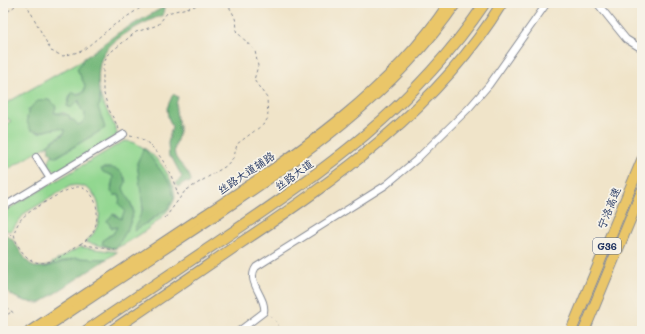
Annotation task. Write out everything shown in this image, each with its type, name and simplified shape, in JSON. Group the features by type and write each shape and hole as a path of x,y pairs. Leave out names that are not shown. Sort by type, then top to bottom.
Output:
{"highway":[{"name":"丝路大道","path":"86,331 282,200 337,159 406,100 448,55 485,3"},
{"path":"111,331 309,198 376,146 419,107 454,69 502,3"},
{"name":"宁洛高速","path":"571,331 642,160"},
{"name":"G36","path":"584,331 642,191"}],"main road":[{"name":"丝路大道辅路","path":"29,331 306,145 362,99 383,79 415,46 448,3"},
{"name":"丝路大道辅路","path":"42,331 288,166 356,114 406,66 457,3"}],"street":[{"path":"240,331 264,312 264,308 253,281 255,269 386,185 411,164 469,108 489,85 546,3"},
{"path":"598,3 626,39 642,49"},
{"path":"3,207 124,134"},
{"path":"36,157 50,179"}],"path":[{"path":"3,15 18,3"},
{"path":"26,3 51,51 57,55 63,56 76,54 82,51 114,25 148,3"},
{"path":"179,198 174,182 152,148 142,140 124,134 118,128 108,108 103,90 103,67 107,55 136,32 158,25 167,13 195,6 200,3"},
{"path":"165,218 185,191 226,166 234,157 237,144 264,124 268,118 267,98 254,80 258,66 255,51 236,31 238,27 226,3"},
{"path":"79,187 87,191 93,197 97,212 96,222 92,234 80,244 48,263 37,263 30,260 23,253 14,236 15,230 21,219 28,213 70,188 79,187"},
{"path":"3,232 14,236"},
{"path":"80,244 115,250"},
{"path":"3,302 15,314"},
{"path":"3,318 11,311"},
{"path":"264,312 274,318 281,331"}],"green space":[{"path":"164,7 163,15 138,26 120,37 106,50 102,57 98,74 100,104 98,107 105,128 56,157 49,152 48,144 64,134 65,130 31,130 27,116 30,109 40,100 45,99 51,101 56,107 54,113 69,115 70,120 74,120 78,125 82,123 85,113 81,109 79,100 71,108 67,106 72,92 77,95 84,92 85,85 77,69 82,60 118,33"},
{"path":"82,60 77,69 85,85 84,92 70,95 67,106 71,108 78,100 81,109 85,113 85,120 78,126 65,113 54,113 48,100 28,110 27,121 38,133 57,128 63,129 65,132 47,146 7,170 3,170 3,129 11,121 9,119 3,121 3,105"},
{"path":"100,94 115,127 117,135 58,171 53,170 48,165 51,156 53,155 57,157 105,128 98,107 100,104"},
{"path":"173,94 178,97 176,112 179,126 179,134 174,150 176,158 189,175 191,181 189,183 185,182 178,187 176,184 182,177 172,158 169,157 168,143 172,127 168,117 167,108"},
{"path":"124,141 144,148 137,163 143,202 141,215 146,224 167,209 144,149 158,161 165,170 174,189 175,198 166,213 149,228 114,249 85,242 93,234 98,225 99,215 95,196 89,189 81,186 70,186 25,213 11,231 3,230 3,212","holes":["110,174 125,177 123,190 133,209 133,214 126,232 119,242 111,248 102,242 108,236 113,234 117,227 112,228 107,221 115,214 121,219 123,218 125,211 120,204 120,195 114,195 111,187 114,177"]},
{"path":"144,148 170,183 174,198 167,209 134,231 143,208 137,163"},
{"path":"101,169 118,170 123,174 126,182 123,188 133,211 127,230 115,248 102,244 104,239 113,234 117,227 112,228 107,221 113,214 121,219 125,211 119,204 120,195 114,195 111,192 113,176 103,172"},
{"path":"3,233 12,239 27,261 34,267 47,267 75,258 107,259 40,303 24,301 14,297 3,286"},
{"path":"80,247 117,252 107,259 75,258 45,267"}]}
